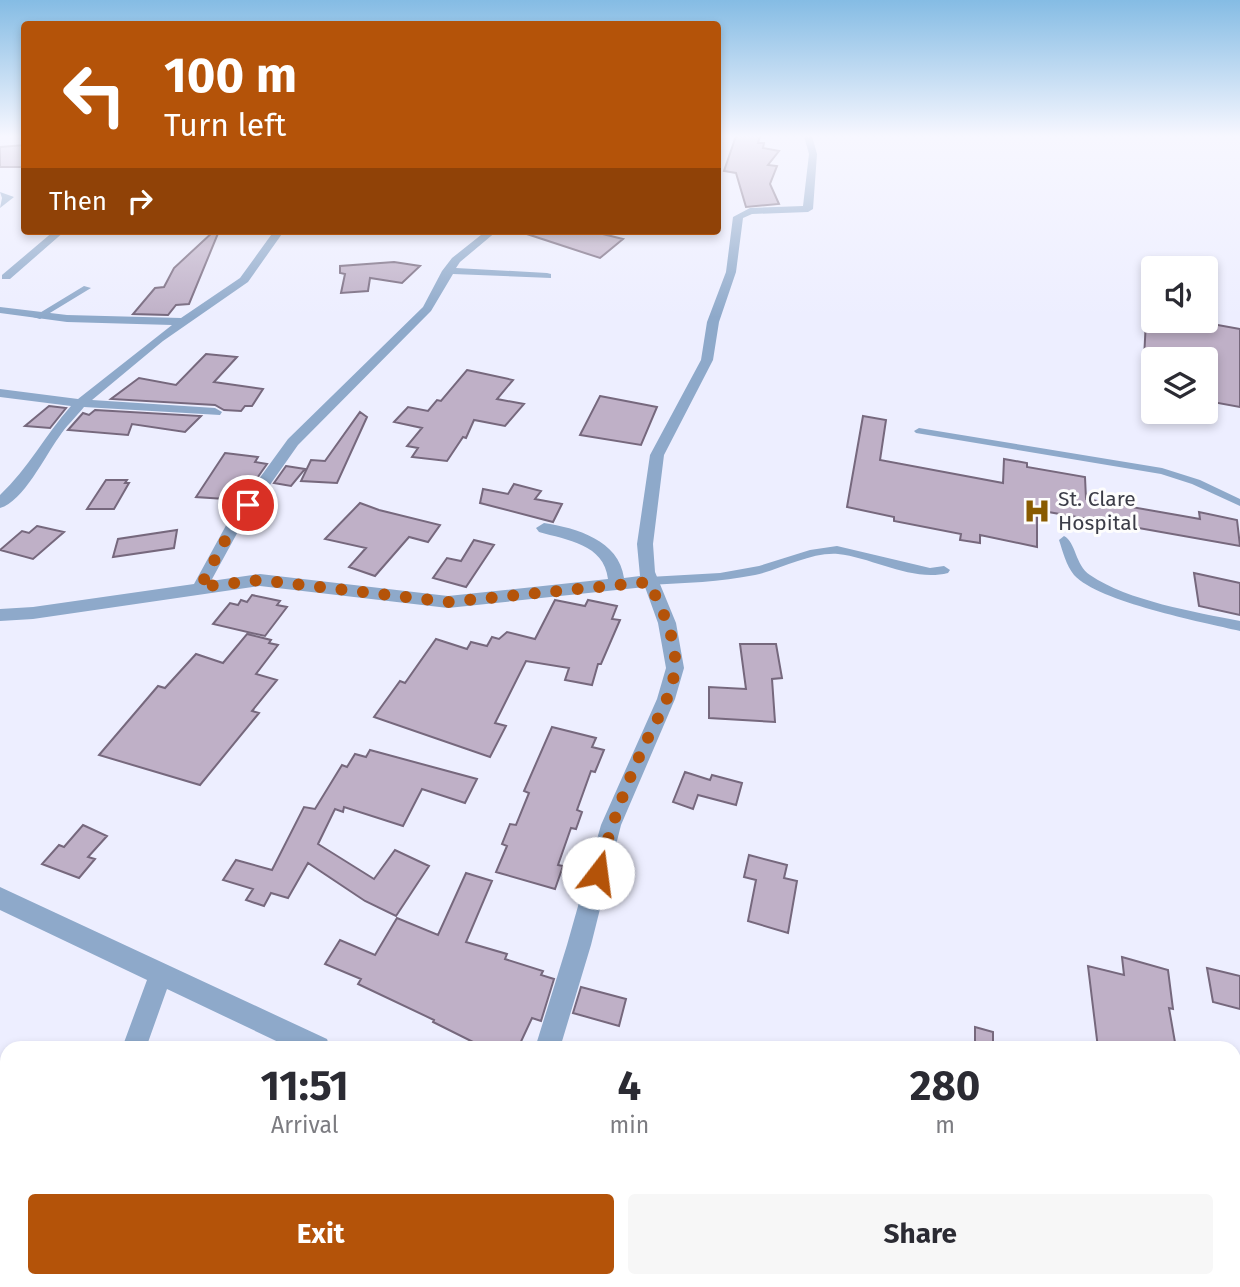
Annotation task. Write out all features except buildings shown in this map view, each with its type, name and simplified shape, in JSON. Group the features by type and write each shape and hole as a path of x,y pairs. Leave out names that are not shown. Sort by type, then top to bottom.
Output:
{"street":[{"path":"549,1041 579,945 611,825 666,699 675,668 667,622 649,582 645,544 657,455 707,360 713,321 722,303 731,272 738,216 750,211 808,209 807,196"},
{"path":"2,279 55,235"},
{"path":"0,503 19,485 56,431 81,403 183,322 244,280 276,235"},
{"path":"200,587 234,524 293,442 427,309 447,271 464,252 487,235"},
{"path":"447,271 547,276"},
{"path":"0,310 37,317 183,322"},
{"path":"0,393 24,393 81,403 154,405 215,412"},
{"path":"544,528 564,531 598,549 614,566 617,583"},
{"path":"0,615 114,602 260,580 448,602 617,583 649,582"},
{"path":"0,898 160,976 303,1041"},
{"path":"137,1041 160,976"}],"lane":[{"path":"37,317 87,288"},
{"path":"919,431 1162,471 1196,482 1240,503"},
{"path":"1063,540 1078,572 1090,582 1155,605 1240,626"},
{"path":"649,582 720,578 759,570 810,554 837,550 930,572 944,570"}],"place":[{"name":"St. Clare Hospital","path":"1037,511"}],"route":[{"path":"248,505 234,524 200,587 260,580 448,602 617,583 649,582 667,622 675,668 666,699 611,825 598,873"}]}
